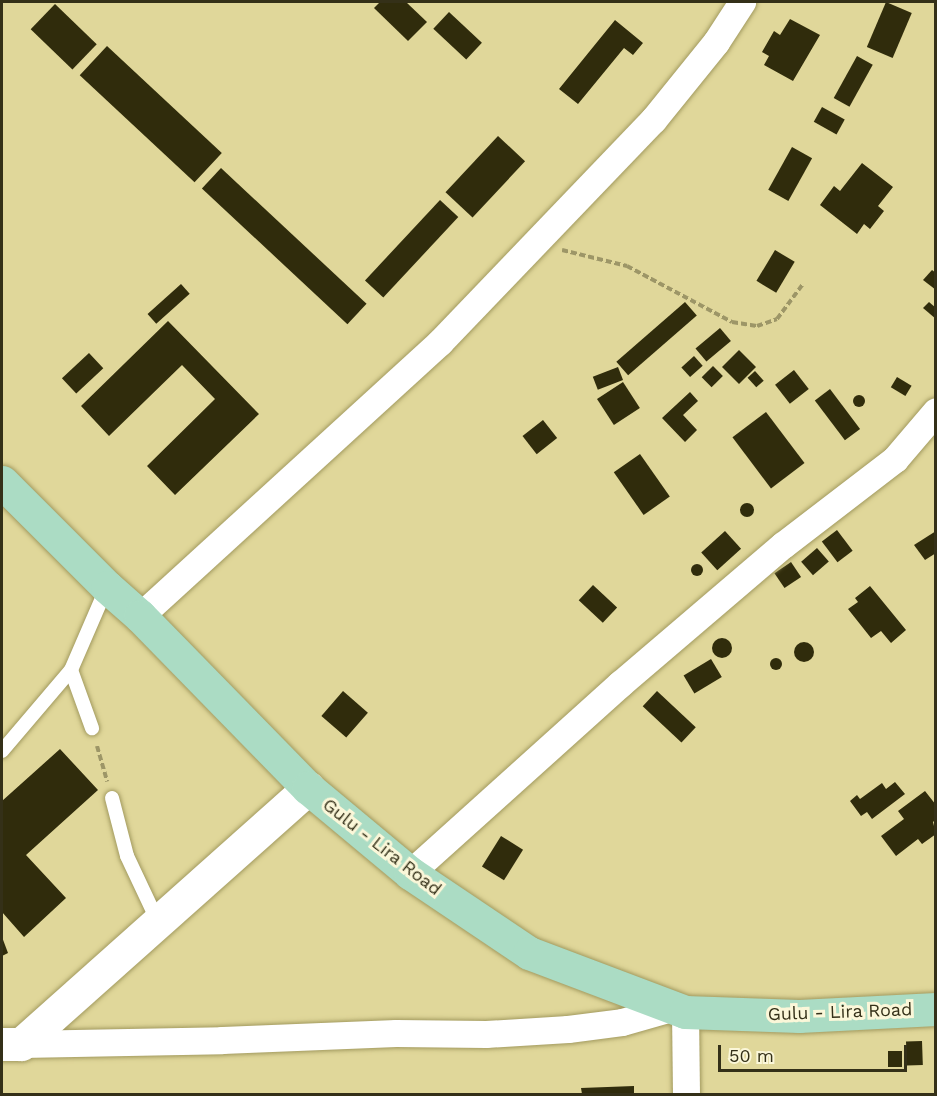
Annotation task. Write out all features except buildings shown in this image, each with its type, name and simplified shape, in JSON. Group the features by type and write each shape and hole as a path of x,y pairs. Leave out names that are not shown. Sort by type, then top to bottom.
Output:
{"main road":[{"name":"Gulu - Lira Road","path":"2,482 107,587 140,616 308,788 410,873 529,952 678,1010 800,1016 936,1009"},
{"path":"11,1044 159,923 308,788"}],"street":[{"path":"140,616 440,342 653,120 716,42 742,2"},
{"path":"410,873 620,684 783,545 895,459 936,411"},
{"path":"11,1044 222,1040 396,1033 497,1034 568,1029 622,1022 678,1010 686,1095"}],"lane":[{"path":"2,751 70,670 107,587"},
{"path":"70,670 92,728"},
{"path":"112,798 127,856 159,923"}],"path":[{"path":"540,238 559,249 627,266 732,322 758,326 777,319 803,284"},
{"path":"92,728 112,798"}]}
